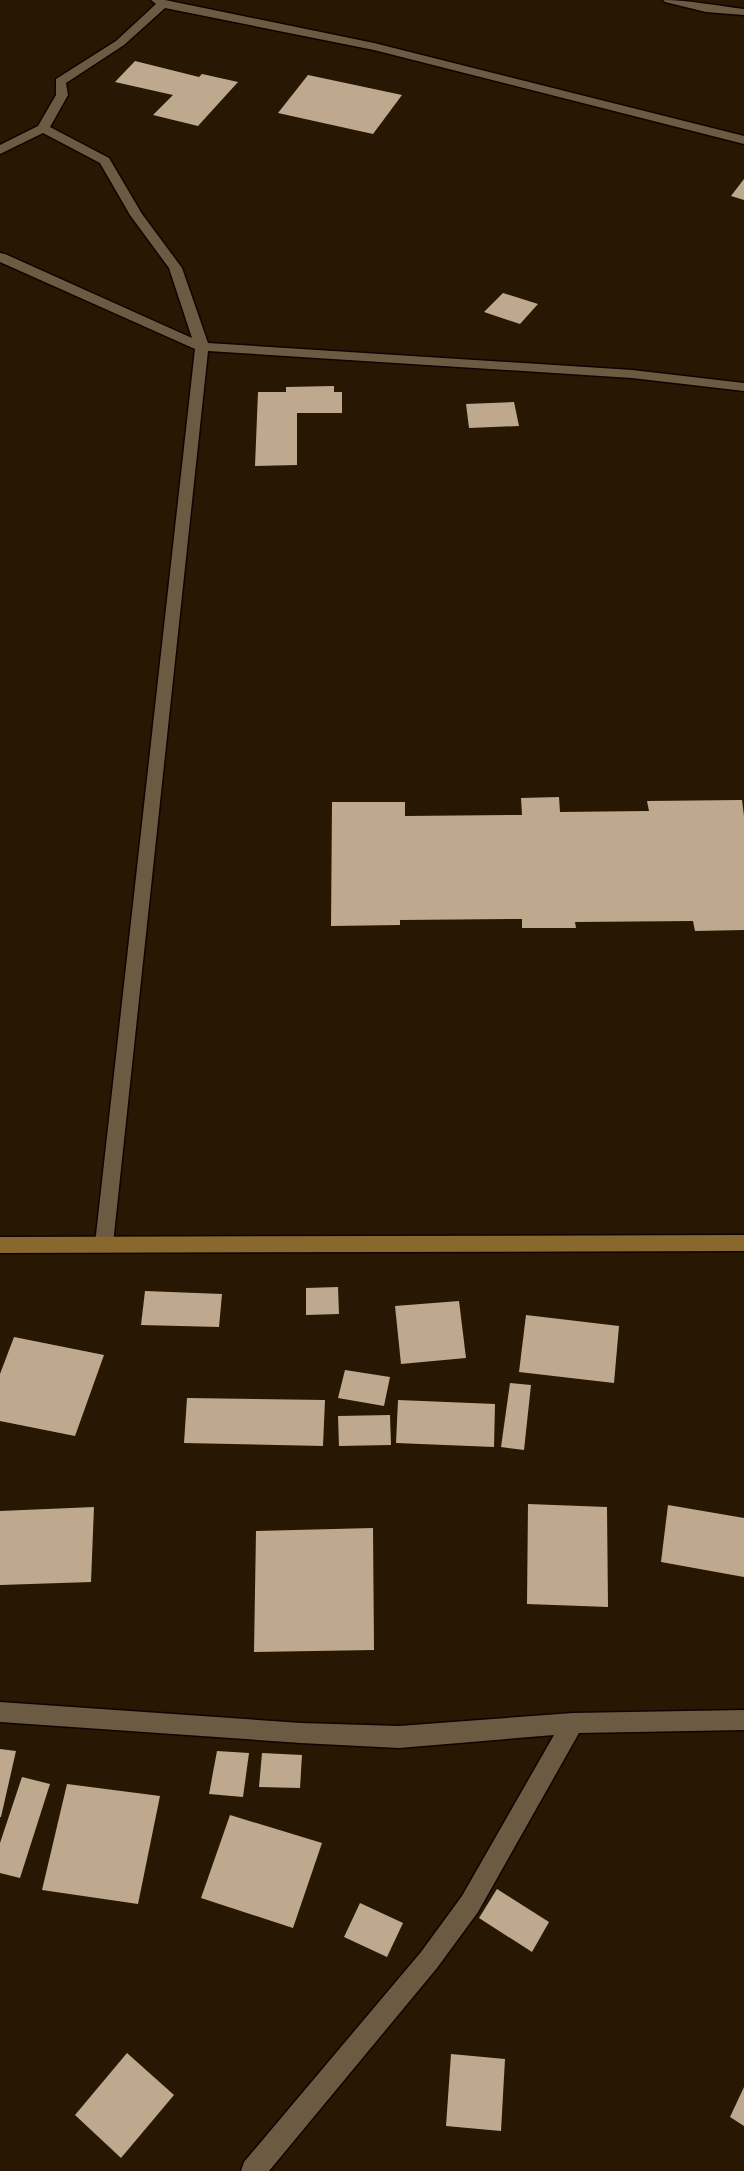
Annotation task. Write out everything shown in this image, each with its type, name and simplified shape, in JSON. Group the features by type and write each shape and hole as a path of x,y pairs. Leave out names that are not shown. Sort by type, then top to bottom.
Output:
{"main road":[{"path":"0,1245 744,1243"}],"street":[{"path":"669,0 706,9 744,12"},
{"path":"0,150 43,128 62,95 60,82 120,43 160,2 374,47 744,140"},
{"path":"43,128 105,161 136,215 175,268 202,347 104,1245"},
{"path":"0,257 202,347 632,374 744,387"},
{"path":"0,1712 301,1734 399,1737 573,1723 744,1720"},
{"path":"253,2171 429,1960 470,1904 573,1723"}],"building":[{"path":"135,61 199,77 202,74 238,82 198,126 153,115 173,95 115,82"},
{"path":"308,75 402,95 373,134 278,113"},
{"path":"744,179 744,200 731,196"},
{"path":"503,293 538,304 520,324 484,312"},
{"path":"334,386 334,392 342,392 342,413 297,413 297,465 255,466 258,392 286,392 286,387"},
{"path":"514,402 519,426 469,428 466,404"},
{"path":"559,797 560,812 649,811 647,801 742,800 744,930 695,931 693,921 575,922 576,928 522,928 522,919 400,920 400,925 331,926 332,802 405,802 405,816 522,815 521,798"},
{"path":"338,1287 339,1314 306,1315 306,1288"},
{"path":"145,1291 222,1294 219,1327 141,1325"},
{"path":"459,1301 466,1358 401,1364 395,1306"},
{"path":"526,1315 619,1326 614,1383 519,1372"},
{"path":"14,1337 104,1355 75,1436 0,1421 0,1374"},
{"path":"345,1370 390,1377 384,1406 338,1398"},
{"path":"510,1383 531,1385 524,1450 501,1447"},
{"path":"187,1398 325,1400 323,1446 184,1443"},
{"path":"398,1400 495,1404 494,1447 396,1443"},
{"path":"390,1415 391,1445 339,1446 338,1416"},
{"path":"528,1504 607,1507 608,1607 527,1604"},
{"path":"668,1505 744,1518 744,1577 661,1562"},
{"path":"94,1507 91,1582 0,1585 0,1511"},
{"path":"373,1528 374,1650 254,1652 256,1531"},
{"path":"0,1749 16,1751 1,1817 0,1817"},
{"path":"217,1751 249,1753 243,1797 209,1794"},
{"path":"262,1753 302,1755 300,1788 259,1787"},
{"path":"22,1777 50,1784 20,1878 0,1873 0,1843"},
{"path":"67,1784 160,1796 138,1904 42,1890"},
{"path":"230,1815 322,1843 293,1928 201,1898"},
{"path":"497,1889 549,1922 532,1952 479,1918"},
{"path":"360,1903 403,1923 387,1957 344,1937"},
{"path":"127,2053 174,2095 121,2158 75,2115"},
{"path":"451,2054 505,2059 501,2131 446,2126"},
{"path":"744,2087 744,2126 730,2117"}]}
